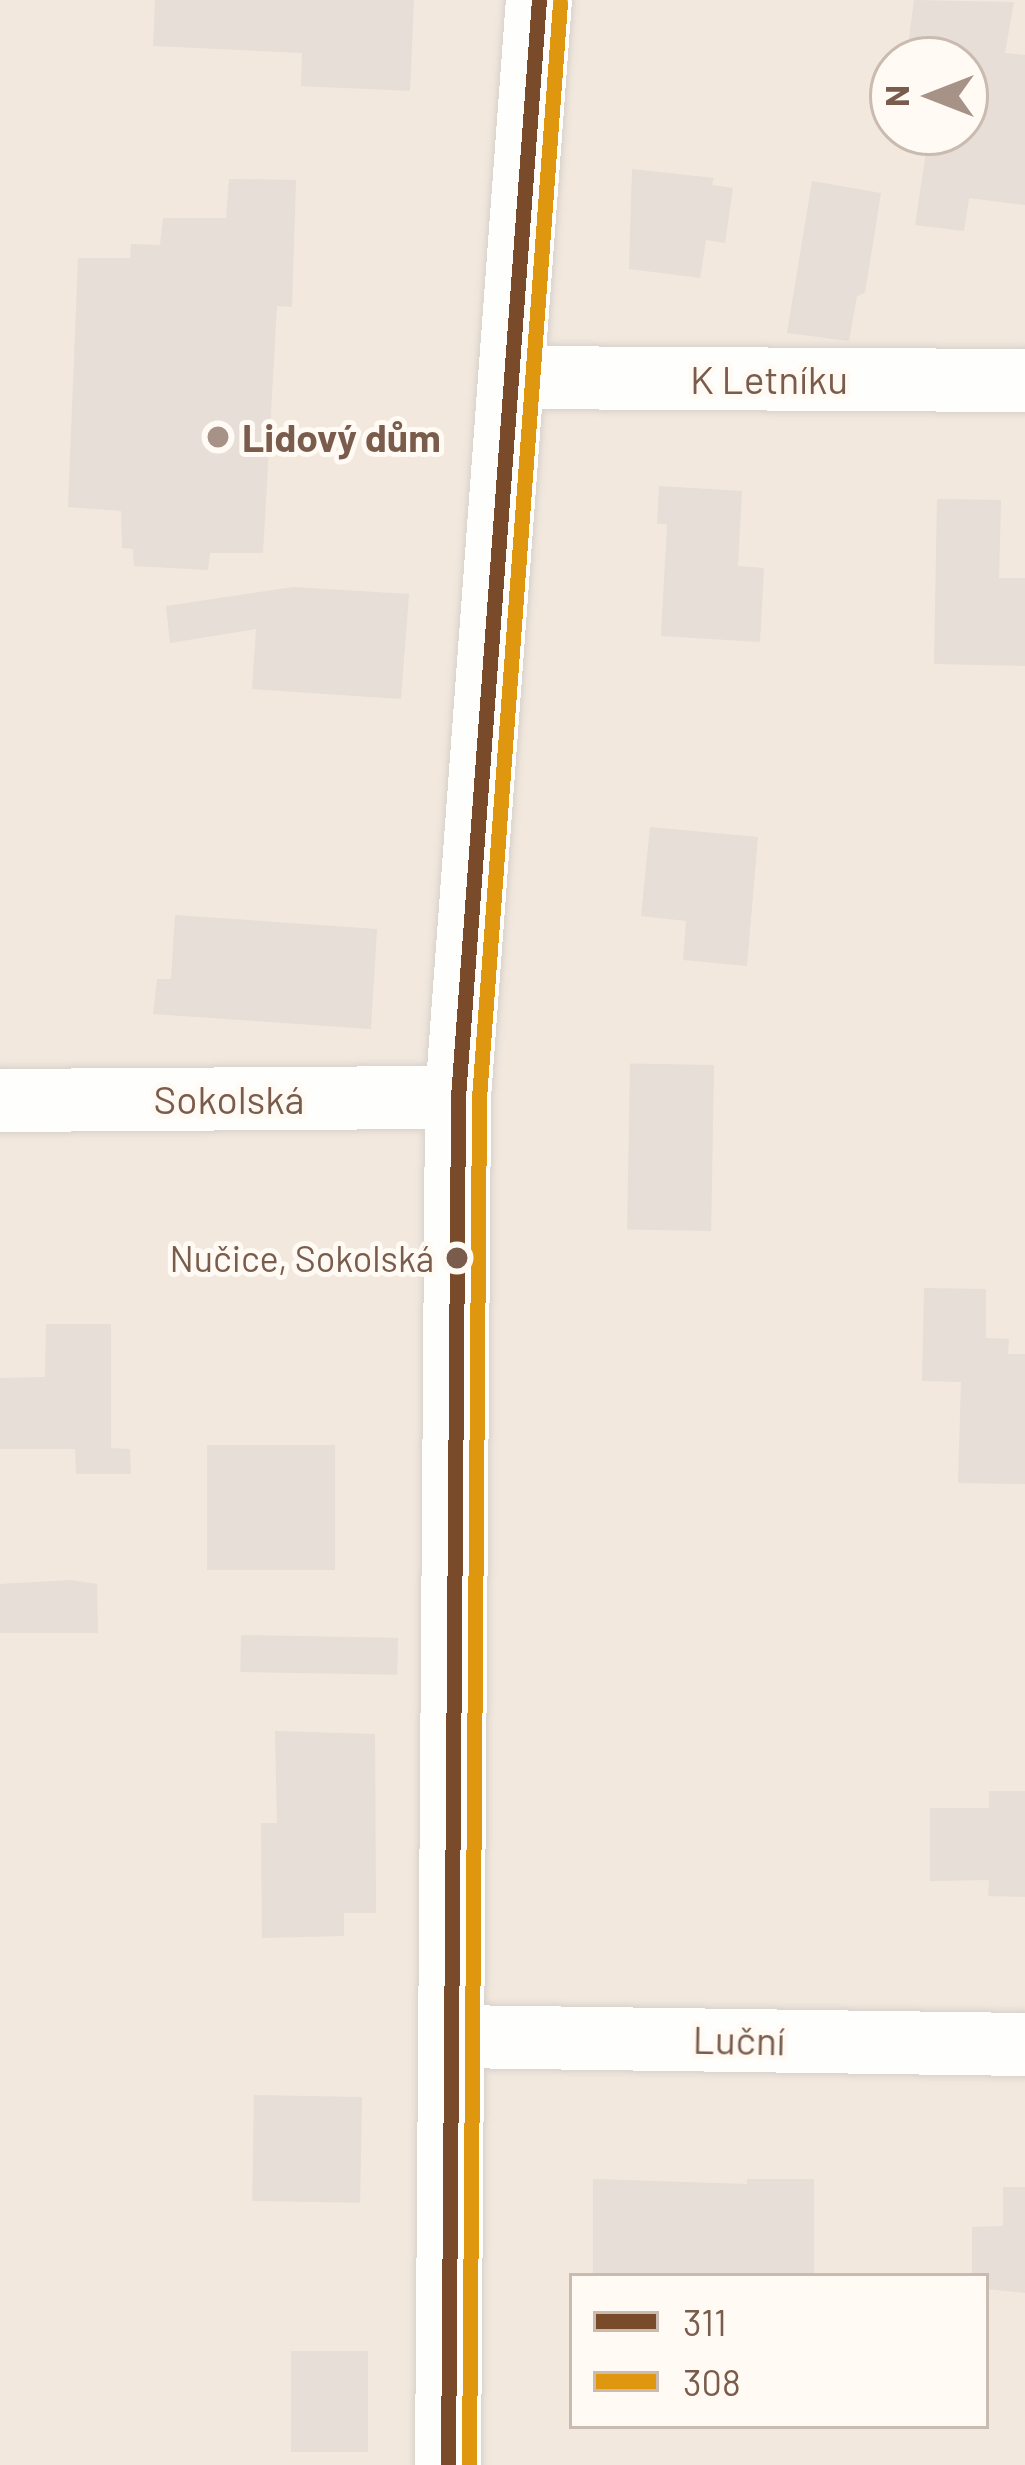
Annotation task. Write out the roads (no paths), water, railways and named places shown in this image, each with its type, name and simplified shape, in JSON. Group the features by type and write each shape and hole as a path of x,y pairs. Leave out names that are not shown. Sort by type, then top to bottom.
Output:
{"street":[{"path":"448,2465 458,1097 539,0"},
{"name":"K Letníku","path":"514,377 1025,380"},
{"name":"Sokolská","path":"0,1100 458,1097"},
{"name":"Luční","path":"453,2036 1025,2044"}],"place":[{"name":"Lidový dům","path":"218,437"},
{"name":"Nučice, Sokolská","path":"457,1258"}]}
